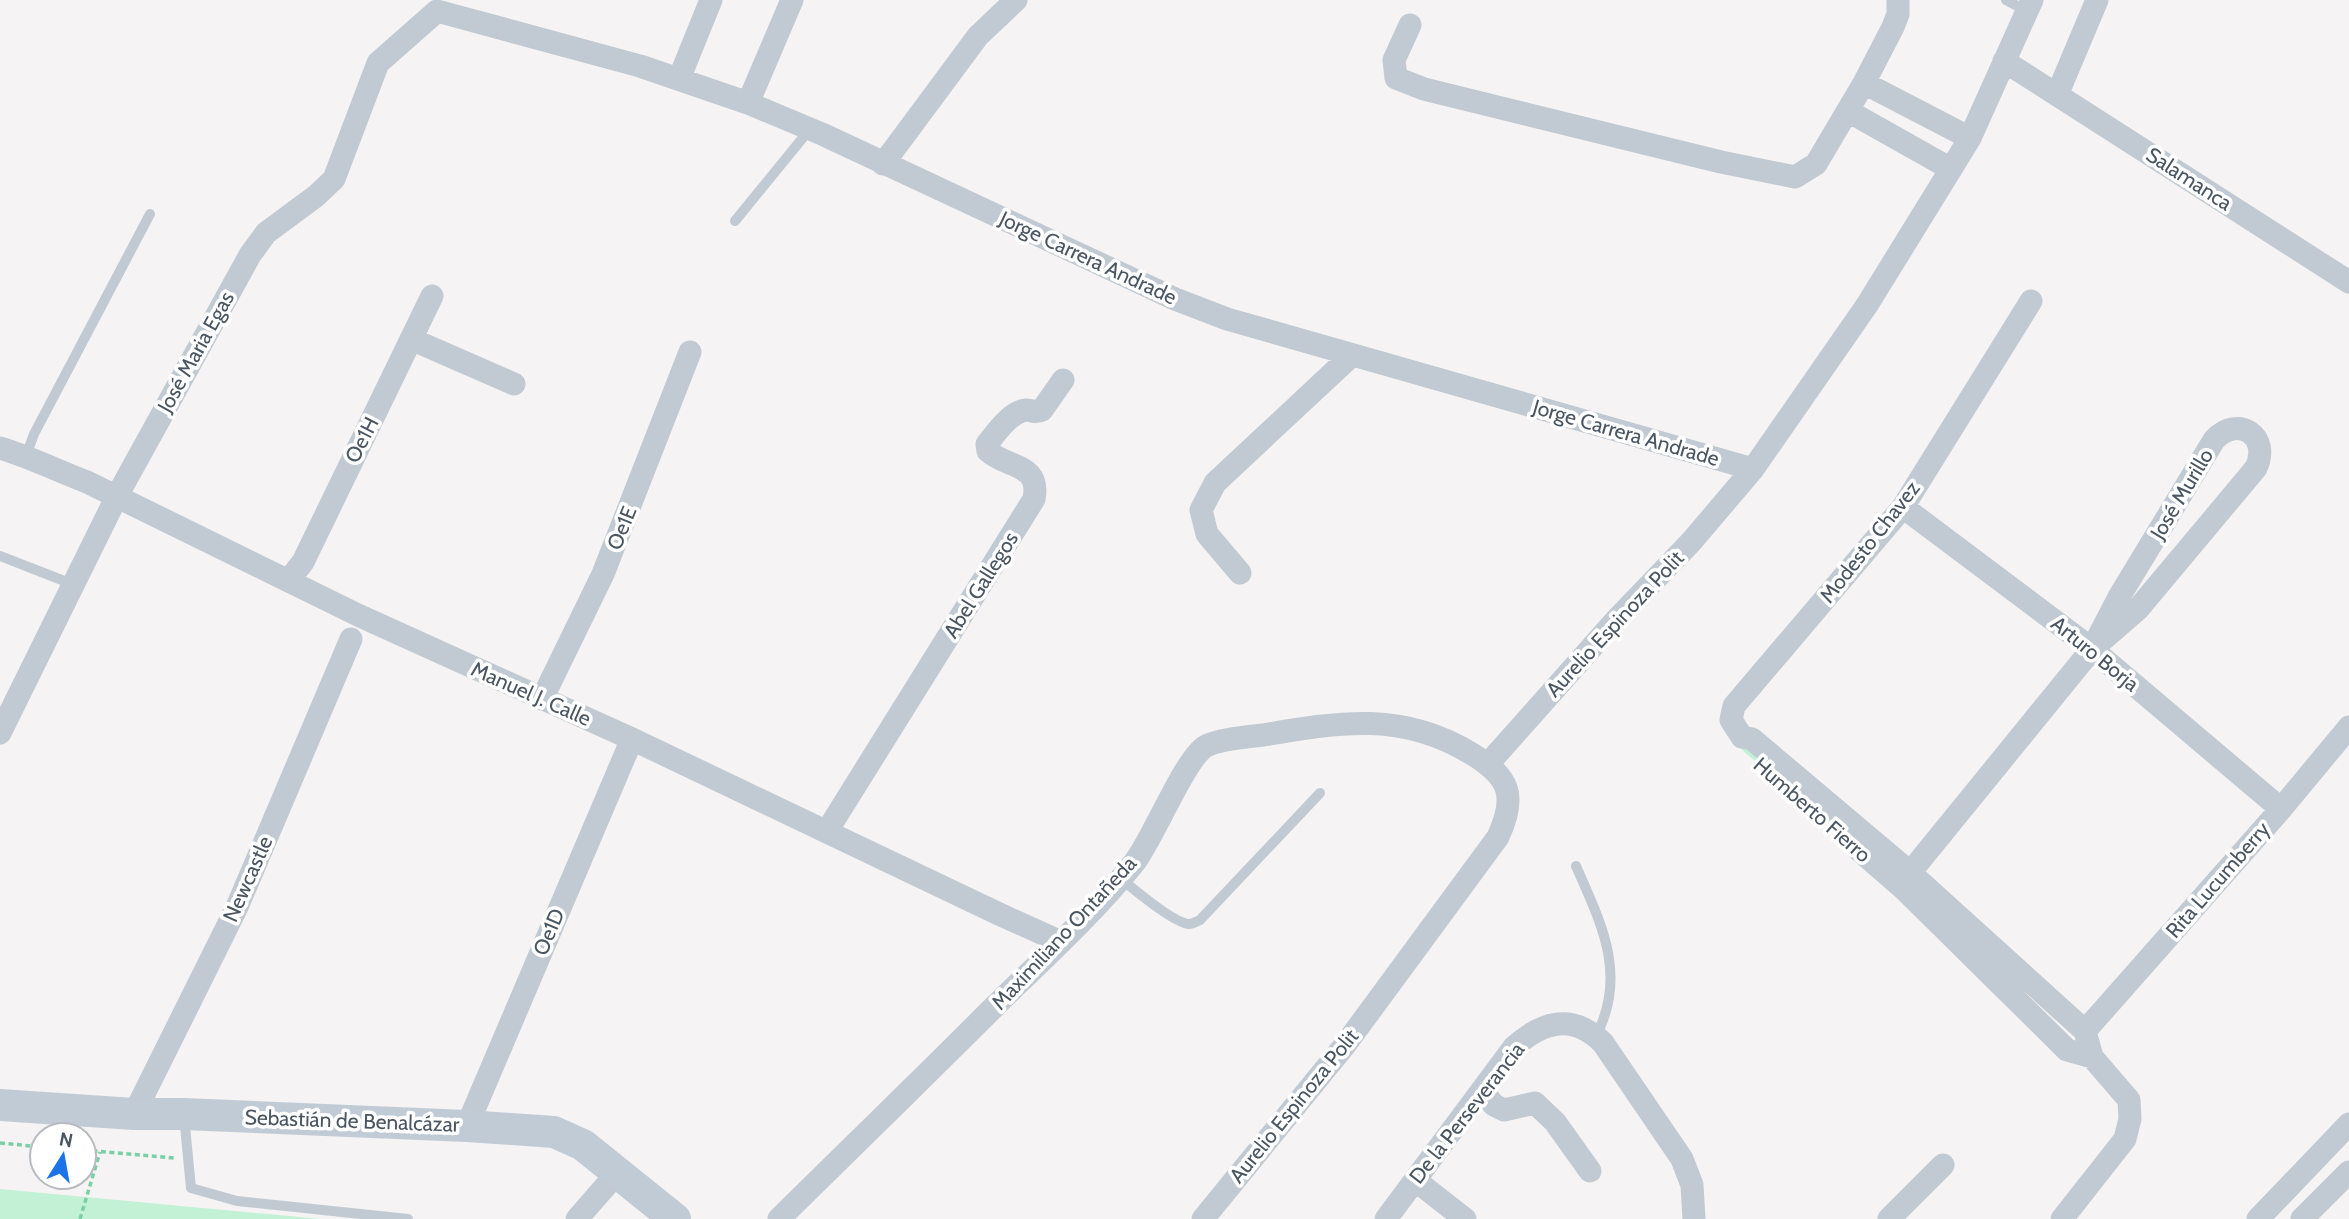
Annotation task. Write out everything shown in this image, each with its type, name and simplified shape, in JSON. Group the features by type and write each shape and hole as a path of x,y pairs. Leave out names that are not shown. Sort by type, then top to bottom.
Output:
{"main road":[{"name":"Sebastián de Benalcázar","path":"0,1105 134,1114 467,1126 554,1132 583,1145 675,1219"}],"street":[{"path":"679,79 711,0"},
{"path":"748,103 792,0"},
{"path":"883,164 978,36 1016,0"},
{"path":"1410,25 1394,60 1396,78 1424,89 1721,162 1794,177 1816,164 1848,111 1896,20 1898,0"},
{"path":"2057,95 2097,0"},
{"name":"Jorge Carrera Andrade","path":"438,6 679,79 748,103 810,129 1175,299 1227,319 1753,469"},
{"name":"José Maria Egas","path":"0,733 117,496 257,244 273,227 316,196 334,179 378,63 438,6"},
{"name":"Aurelio Espinoza Polit","path":"1203,1219 1338,1055 1496,842 1508,810 1508,790 1504,781 1488,764 1753,469 1867,305 1969,138 2029,6"},
{"name":"Salamanca","path":"2004,61 2349,282"},
{"path":"1864,83 1969,138"},
{"path":"1848,111 1951,170"},
{"path":"1916,149 1933,118"},
{"name":"Oe1H","path":"288,581 303,562 432,296"},
{"name":"Modesto Chavez","path":"1742,737 1731,720 1734,706 1903,508 2031,301"},
{"path":"411,339 514,384"},
{"name":"Oe1E","path":"542,699 603,575 690,352"},
{"path":"1240,573 1207,534 1201,510 1215,483 1351,356"},
{"name":"Abel Gallegos","path":"827,831 1034,499 1037,487 1034,477 994,456 988,451 988,444 998,430 1014,416 1025,410 1037,413 1042,410 1063,380"},
{"name":"José Murillo","path":"1905,879 2092,649 2138,609 2256,468 2261,449 2250,432 2240,428 2230,429 2214,440 2119,597 2092,649"},
{"name":"Manuel J. Calle","path":"0,448 26,456 117,496 360,616 632,739 1061,942"},
{"name":"Arturo Borja","path":"1903,508 2092,649 2281,809"},
{"name":"Newcastle","path":"134,1114 237,907 351,639"},
{"name":"Maximiliano Ontañeda","path":"779,1219 1061,942 1120,878 1141,852 1201,750 1211,744 1299,729 1350,723 1389,724 1437,735 1488,764"},
{"name":"Rita Lucumberry","path":"2085,1031 2281,809 2349,727"},
{"name":"Humberto Fierro","path":"1742,737 1752,739 1905,879 2085,1031 2092,1056 2129,1100 2130,1119 2125,1139 2062,1219"},
{"name":"Oe1D","path":"467,1126 632,739"},
{"name":"Humberto Fierro","path":"1905,879 2067,1050 2092,1056"},
{"name":"De la Perseverancia","path":"1386,1219 1514,1047 1537,1030 1556,1024 1583,1028 1596,1036"},
{"path":"1596,1036 1613,1056 1682,1159 1692,1185 1694,1219"},
{"path":"1482,1091 1494,1105 1504,1110 1535,1103 1555,1122 1590,1171"},
{"path":"2258,1219 2349,1124"},
{"path":"1889,1219 1943,1165"},
{"path":"2302,1219 2349,1172"},
{"path":"577,1219 617,1173"},
{"path":"1415,1180 1465,1219"}],"lane":[{"path":"2006,0 2029,6"},
{"path":"735,221 810,129"},
{"path":"26,456 34,435 150,214"},
{"path":"0,556 72,584"},
{"path":"1120,878 1138,894 1181,921 1190,924 1200,920 1320,793"},
{"path":"1576,866 1605,933 1610,957 1611,984 1603,1024 1596,1036"},
{"path":"183,1114 191,1188 237,1202 408,1219"}],"path":[{"path":"0,1143 28,1146"},
{"path":"80,1219 100,1152 188,1159"}],"green space":[{"path":"1742,737 1905,868 1895,881 1741,749"},
{"path":"0,1189 321,1219 0,1219"}]}
